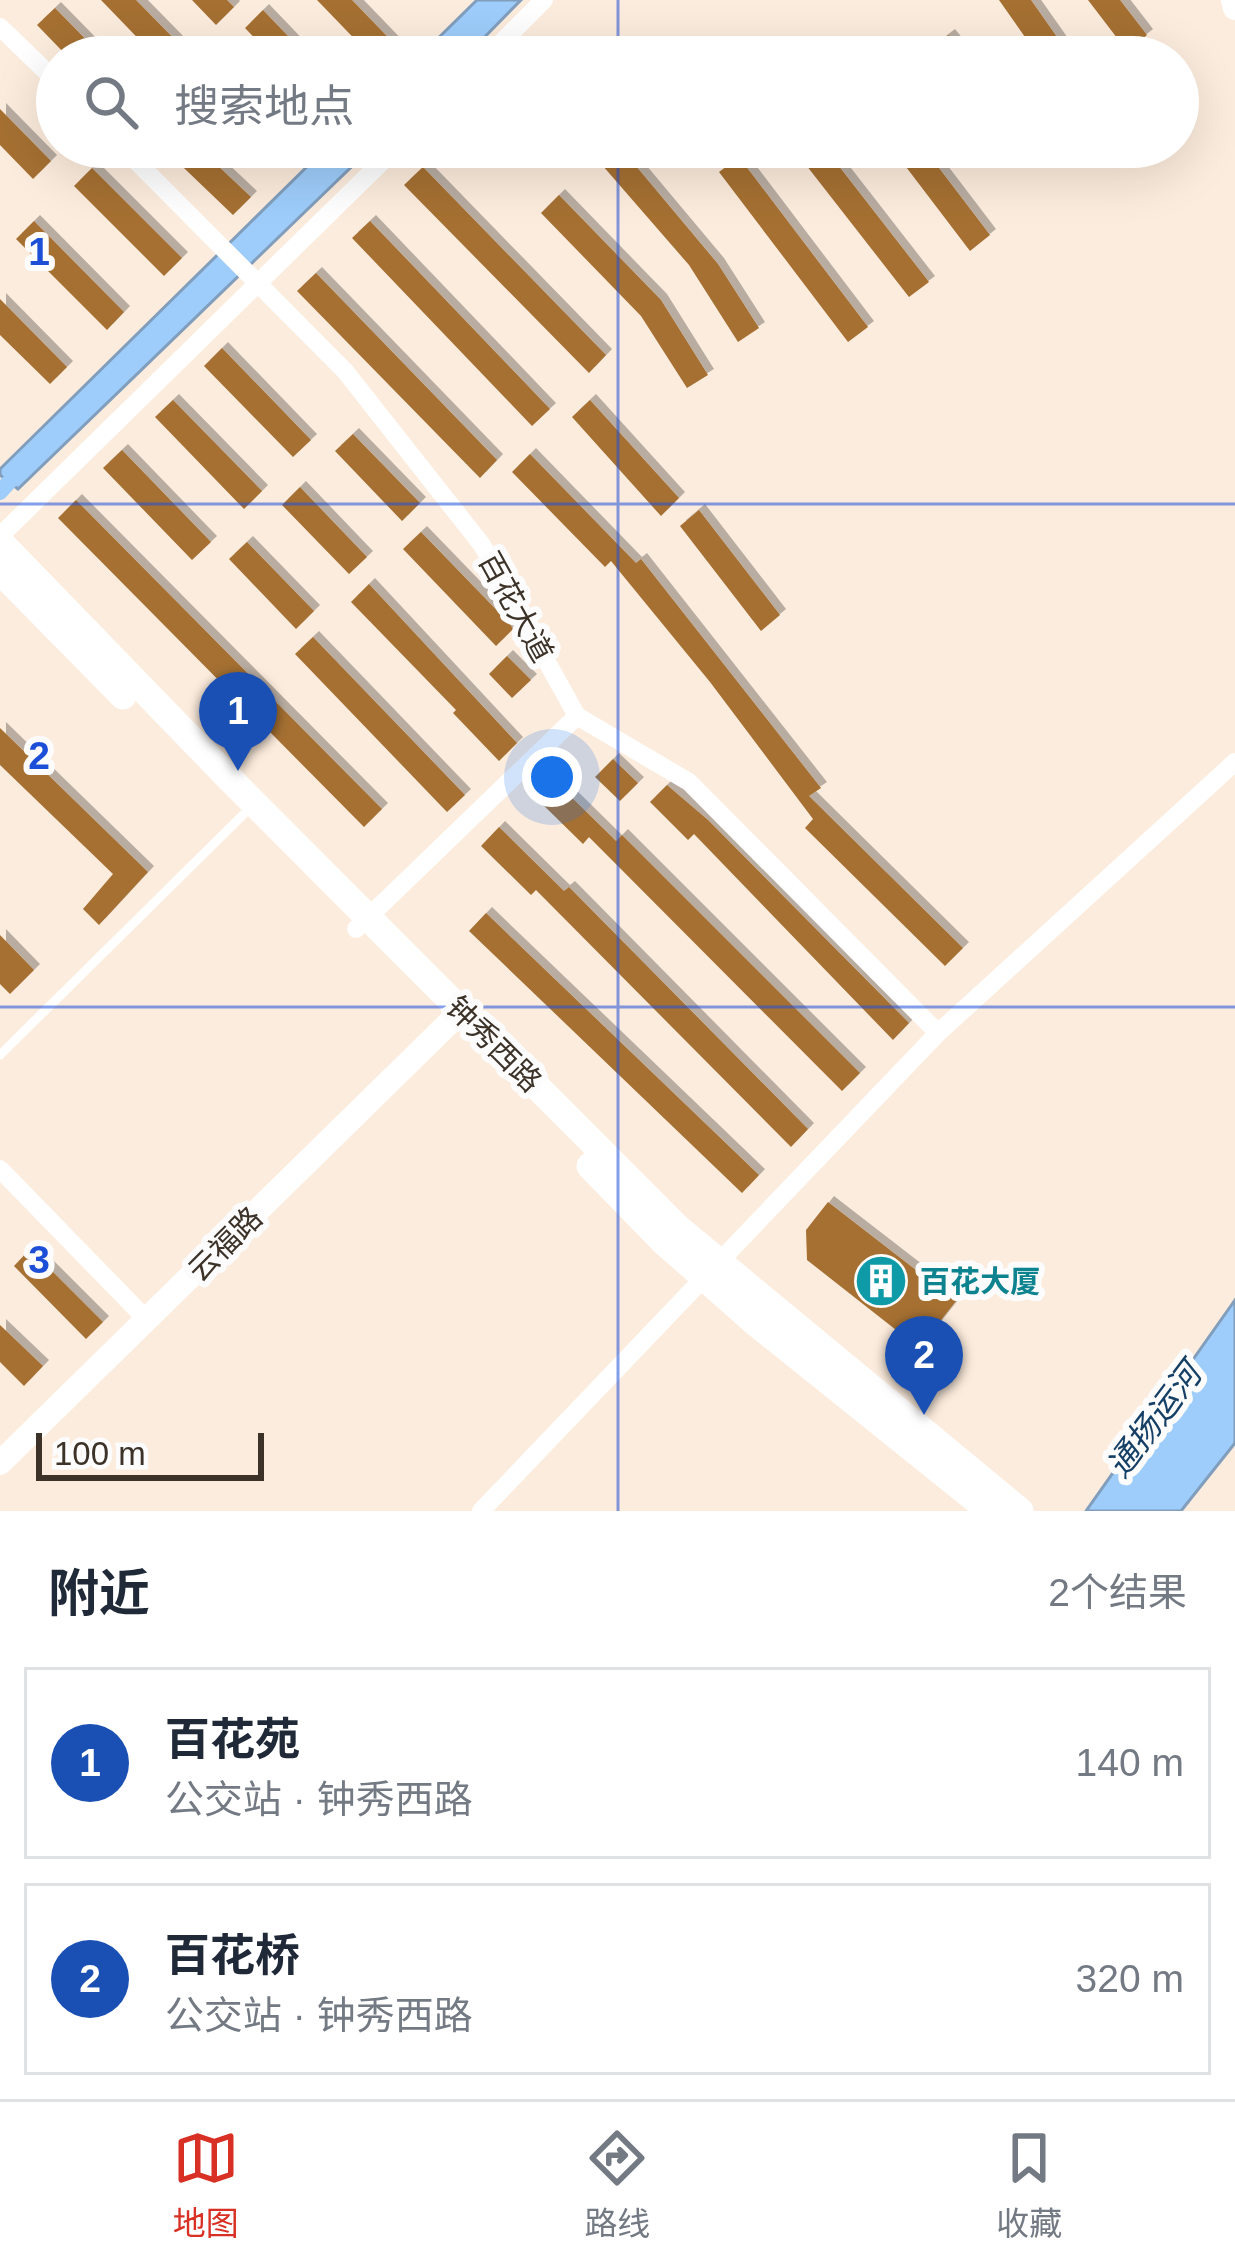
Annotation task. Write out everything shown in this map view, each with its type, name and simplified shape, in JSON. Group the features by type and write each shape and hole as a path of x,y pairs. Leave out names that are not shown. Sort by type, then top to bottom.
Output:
{"main road":[{"name":"钟秀西路","path":"0,539 249,808 362,924 678,1228 710,1268"},
{"name":"钟秀西路","path":"0,571 249,808"},
{"name":"钟秀西路","path":"362,924 448,1023 839,1394 1021,1511"},
{"name":"钟秀西路","path":"954,1469 990,1511"},
{"path":"954,1469 976,1511"},
{"path":"954,1469 1048,1511"}],"street":[{"path":"508,36 544,0"},
{"path":"0,27 36,62"},
{"name":"百花大道","path":"143,168 345,371 482,545 577,716"},
{"path":"0,539 254,281 375,168"},
{"path":"362,924 577,716 688,782 938,1033"},
{"path":"481,1511 938,1033 1235,762"},
{"name":"云福路","path":"0,1463 448,1023"},
{"path":"0,1169 148,1321"}],"lane":[{"path":"0,1055 249,808"}],"water":[{"path":"477,0 521,0 486,36 440,36"},
{"path":"306,168 350,168 18,489 0,475 0,469"},
{"name":"通扬运河","path":"1235,1300 1235,1443 1181,1511 1086,1511"}],"building":[{"path":"101,0 136,0 171,36 136,36"},
{"path":"192,0 227,0 234,7 216,25"},
{"path":"317,0 352,0 387,36 352,36"},
{"path":"999,0 1031,0 1056,36 1024,36"},
{"path":"1088,0 1120,0 1147,35 1116,36"},
{"path":"55,8 82,36 48,36 37,25"},
{"path":"263,10 288,36 253,36 245,28"},
{"path":"0,109 36,146 36,168 44,168 33,179 0,145"},
{"path":"92,168 182,258 164,276 74,186"},
{"path":"184,168 220,168 251,197 233,215"},
{"path":"424,168 606,355 589,373 404,185"},
{"path":"605,168 638,168 718,264 759,328 738,342 689,265"},
{"path":"747,168 868,327 848,342 719,172"},
{"path":"808,168 840,168 929,282 909,297"},
{"path":"907,168 939,168 990,235 970,251"},
{"path":"559,195 661,300 708,375 687,388 641,316 541,213"},
{"path":"34,221 124,312 107,330 16,239"},
{"path":"370,221 550,409 532,426 352,238"},
{"path":"316,273 497,460 480,478 297,291"},
{"path":"0,299 67,367 50,384 0,335"},
{"path":"222,348 311,440 293,457 204,366"},
{"path":"173,400 262,491 244,509 155,417"},
{"path":"590,400 679,498 661,516 572,417"},
{"path":"353,434 420,503 402,521 335,451"},
{"path":"122,450 211,542 192,560 103,468"},
{"path":"530,454 636,563 641,559 821,788 809,796 963,948 945,966 805,828 813,819 611,561 605,567 512,472"},
{"path":"300,487 367,557 349,574 282,505"},
{"path":"76,500 382,809 364,827 58,518"},
{"path":"699,510 780,615 761,631 680,526"},
{"path":"421,532 510,624 513,629 496,646 403,549"},
{"path":"247,542 314,611 296,629 229,559"},
{"path":"369,584 517,743 499,761 351,602"},
{"path":"313,637 465,795 447,812 295,654"},
{"path":"507,656 531,680 512,698 489,674"},
{"path":"0,728 148,872 99,925 83,909 113,874 0,765"},
{"path":"613,759 638,783 620,801 595,777"},
{"path":"551,777 616,841 622,835 860,1073 842,1091 589,837 583,844 533,795"},
{"path":"667,785 708,820 909,1023 893,1040 694,834 688,840 650,802"},
{"path":"499,827 564,891 569,887 808,1129 791,1147 536,890 531,895 481,846"},
{"path":"486,913 759,1175 742,1193 469,931"},
{"path":"0,935 34,970 10,994 0,984"},
{"name":"百花大厦","path":"828,1202 956,1301 919,1348 807,1260 806,1230"},
{"path":"30,1249 103,1322 86,1339 14,1266"},
{"path":"0,1325 43,1366 24,1386 0,1362"}],"waterway":[{"path":"0,492 9,482"}],"place":[{"name":"百花苑","path":"238,771"},
{"name":"百花大厦","path":"881,1281"},
{"name":"百花桥","path":"924,1415"}]}
